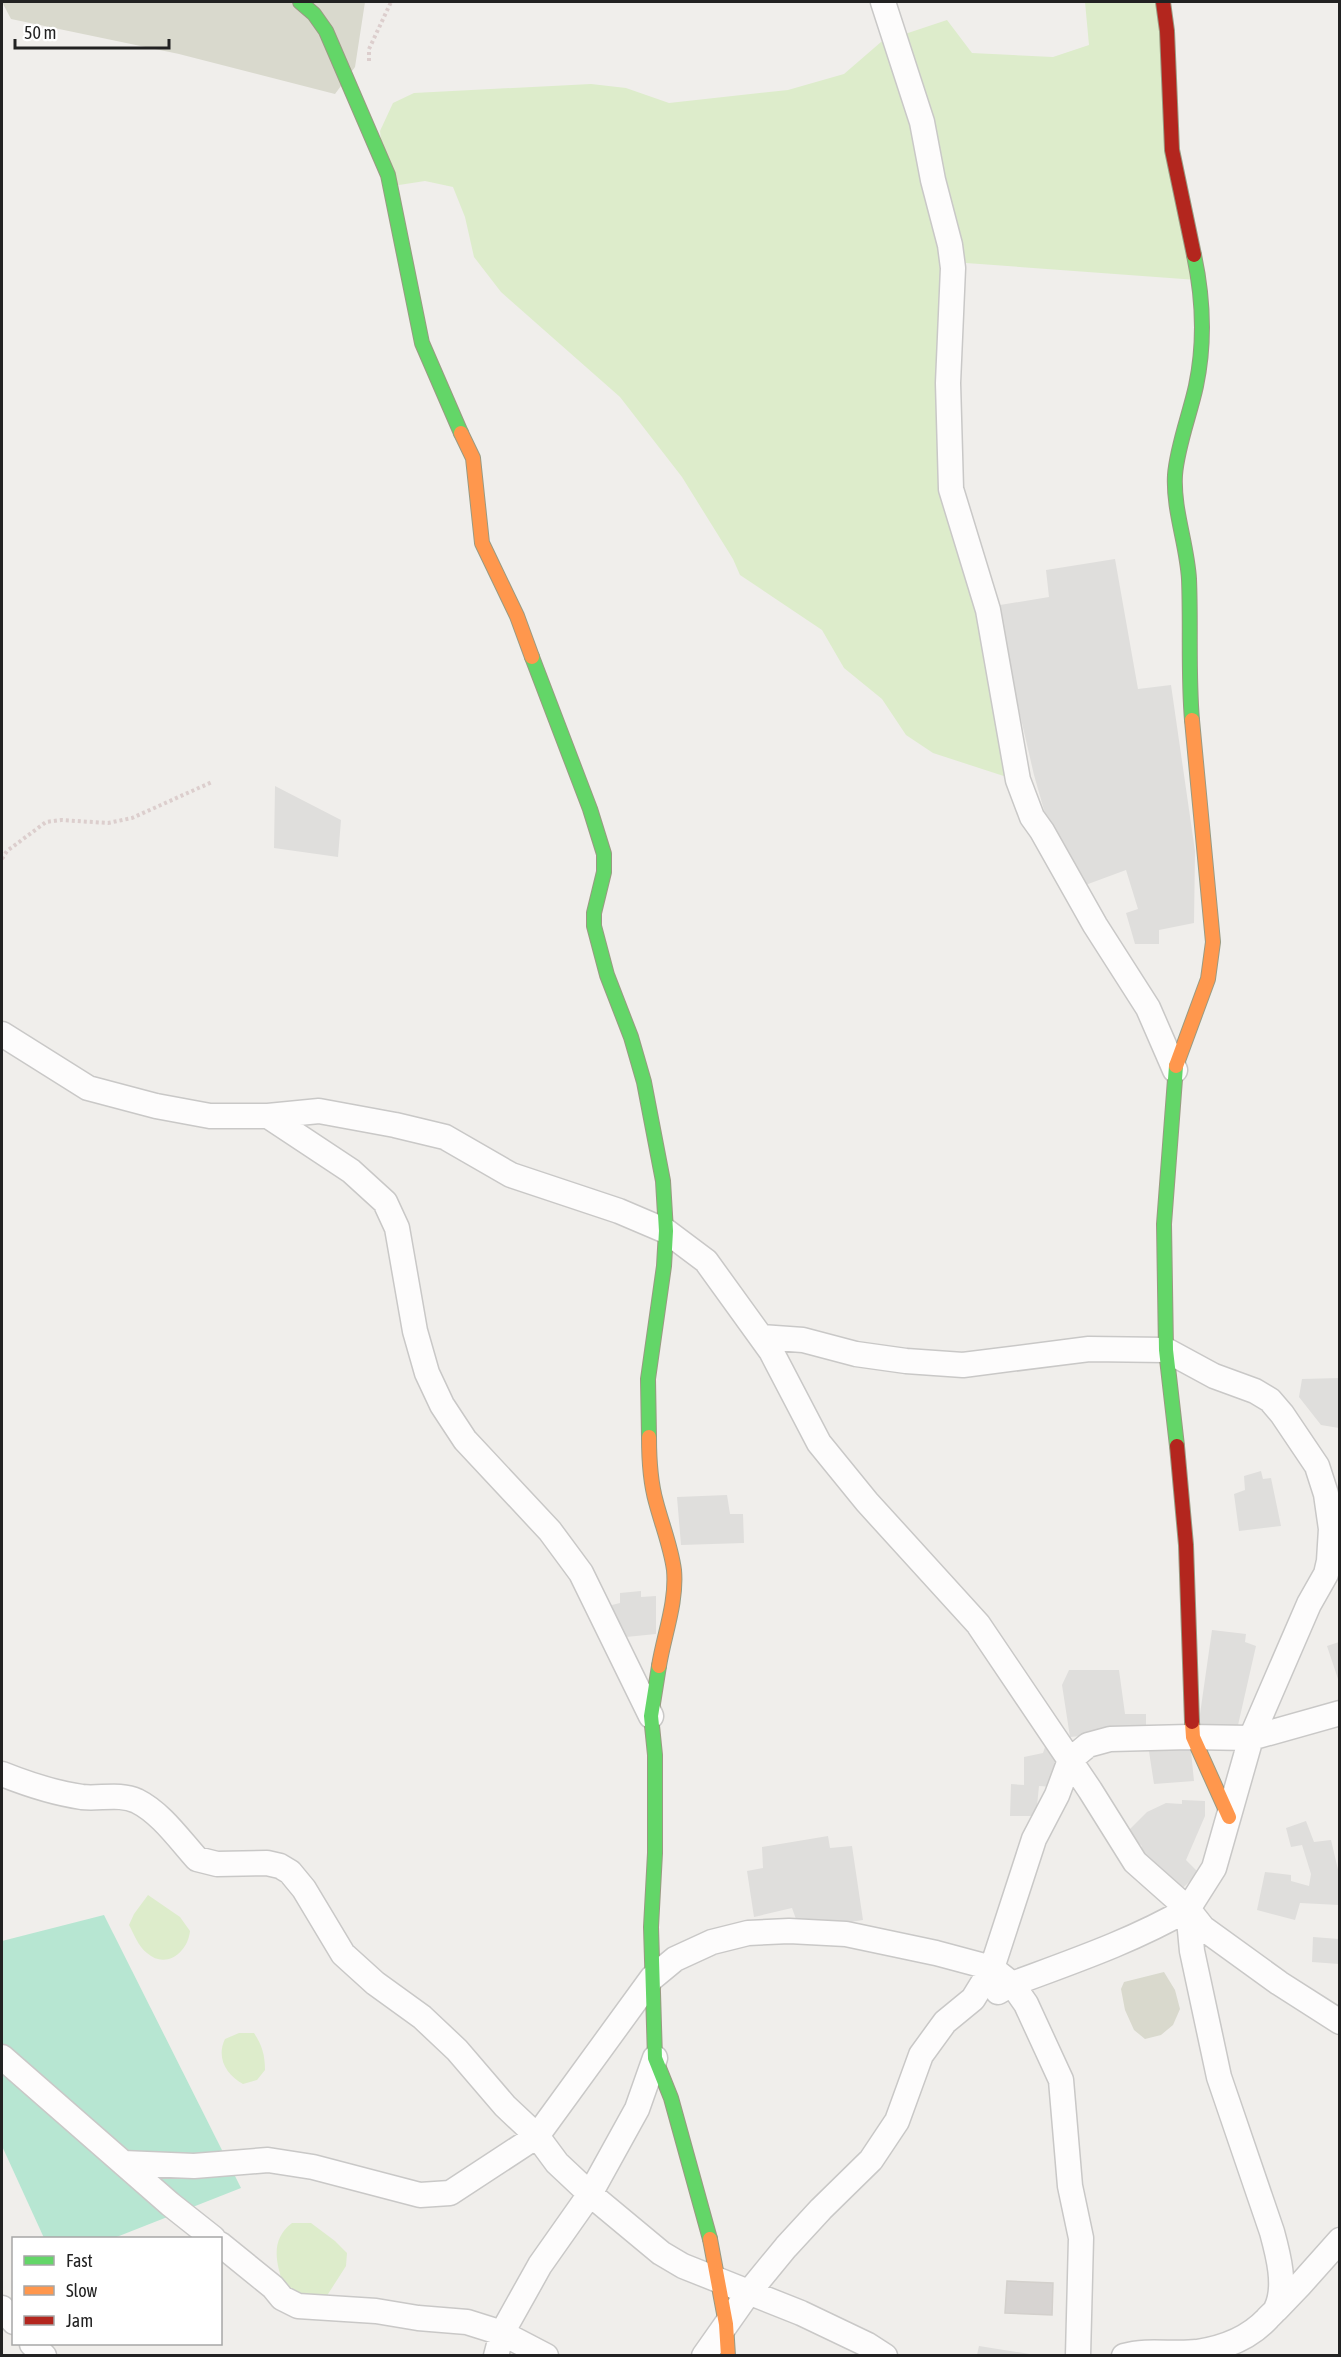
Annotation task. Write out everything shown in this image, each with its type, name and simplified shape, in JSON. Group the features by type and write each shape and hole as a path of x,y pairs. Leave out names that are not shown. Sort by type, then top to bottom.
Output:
{"street":[{"path":"300,2 314,14 326,31 384,165 422,343 473,458 482,543 517,616 548,704 566,744 590,809 604,854 604,872 594,913 594,926 607,975 631,1037 644,1082 663,1181 666,1231 664,1266 648,1379 649,1460 655,1499 674,1572 670,1619 651,1716 655,1755 655,1853 651,1928 655,2058 671,2098 708,2227 720,2282 728,2355"},
{"path":"883,2 922,122 933,180 950,245 953,268 948,383 949,476 988,610 1018,780 1032,817 1095,925 1148,1008 1175,1070"},
{"path":"1163,2 1167,31 1172,150 1201,287 1201,351 1196,384 1175,473 1175,489 1188,577 1189,683 1213,942 1208,979 1175,1070 1164,1224 1166,1350 1186,1545 1193,1737 1229,1817"},
{"path":"2,1034 88,1088 156,1106 210,1116 268,1116 319,1111 445,1137 511,1175 619,1211 666,1231 706,1261 771,1351 819,1443 867,1502 978,1624 1070,1760 1135,1862 1188,1909 1203,1928 1279,1983 1340,2022"},
{"path":"268,1116 351,1171 385,1202 397,1228 416,1331 427,1373 442,1405 465,1440 550,1531 581,1573 651,1716"},
{"path":"761,1337 803,1340 856,1354 953,1365 995,1362 1089,1349 1166,1350 1214,1376 1255,1391 1270,1400 1317,1466 1326,1494 1331,1529 1329,1562 1333,1570 1309,1604 1251,1738 1214,1868 1188,1909 1110,1946 1012,1984 996,1993 973,2000"},
{"path":"704,2355 748,2292 821,2209 871,2160 897,2121 921,2055 945,2022 973,2000 992,1968 1034,1839 1057,1795 1070,1760 1088,1745 1110,1739 1251,1738 1340,1713"},
{"path":"2,1774 28,1784 81,1797 121,1797 135,1800 155,1815 197,1859 204,1862 267,1863 280,1866 290,1872 304,1889 343,1954 375,1983 422,2017 457,2050 505,2106 537,2136 557,2163 590,2194 661,2253 683,2266 720,2282 801,2313 885,2355"},
{"path":"1188,1909 1192,1951 1219,2077 1272,2232 1277,2254 1280,2288 1276,2310"},
{"path":"123,2163 195,2166 268,2160 313,2167 420,2195 450,2193 537,2136 652,1978 675,1959 712,1942 748,1933 789,1931 846,1934 936,1953 992,1968 1012,1984 1026,2004 1061,2080 1070,2186 1081,2238 1078,2355"},
{"path":"2,2057 212,2237"},
{"path":"499,2344 540,2265 590,2194 637,2109 655,2058"},
{"path":"1124,2355 1137,2352 1196,2352 1229,2345 1256,2331 1340,2240"},
{"path":"222,2246 273,2287 282,2298 298,2306 376,2311 418,2318 467,2322 485,2326 499,2344 546,2355"},
{"path":"2,2308 12,2320"}],"path":[{"path":"369,73 369,49 391,2"},
{"path":"2,859 7,851 46,822 61,820 108,823 132,818 212,782"}],"shaded area":[{"path":"2,2 365,2 355,67 335,94 179,54 11,19"},
{"path":"1115,559 1138,689 1171,685 1195,851 1194,923 1159,930 1159,944 1135,944 1126,913 1138,909 1126,870 1080,887 1048,824 1034,775 1006,654 1000,605 1049,597 1046,570"},
{"path":"275,786 341,820 338,857 274,848"},
{"path":"1339,1378 1339,1428 1321,1425 1299,1397 1302,1379"},
{"path":"1261,1471 1263,1479 1271,1478 1281,1526 1239,1531 1234,1494 1245,1490 1244,1476"},
{"path":"727,1495 730,1514 743,1514 744,1543 681,1545 677,1497"},
{"path":"641,1591 641,1597 656,1596 656,1634 616,1638 612,1605 620,1603 620,1593"},
{"path":"1212,1630 1246,1634 1245,1642 1256,1646 1236,1734 1197,1735"},
{"path":"1339,1642 1340,1682 1327,1646"},
{"path":"1069,1670 1119,1670 1125,1714 1146,1714 1146,1730 1070,1737 1062,1685"},
{"path":"1190,1741 1194,1781 1154,1784 1148,1745"},
{"path":"1045,1747 1056,1748 1060,1769 1054,1787 1039,1786 1036,1816 1010,1816 1011,1784 1024,1785 1024,1757 1043,1753"},
{"path":"1182,1800 1205,1801 1205,1816 1186,1860 1199,1873 1173,1897 1133,1854 1142,1846 1126,1833 1147,1812 1166,1803 1182,1804"},
{"path":"1306,1821 1314,1842 1331,1840 1339,1874 1339,1905 1300,1903 1295,1920 1257,1910 1265,1872 1291,1875 1291,1881 1309,1886 1311,1874 1302,1845 1291,1847 1286,1828"},
{"path":"828,1836 830,1848 852,1846 863,1920 800,1930 792,1908 754,1917 747,1871 763,1868 762,1847"},
{"path":"1313,1937 1339,1939 1339,1964 1312,1962"},
{"path":"1164,1972 1175,1990 1180,2009 1173,2025 1161,2035 1145,2039 1134,2030 1125,2010 1121,1989 1124,1982"},
{"path":"979,2346 1036,2355 977,2355"}],"green space":[{"path":"1085,2 1160,2 1197,280 952,262 947,452 1016,780 933,753 906,735 882,699 844,668 822,630 740,575 733,559 682,477 620,397 501,292 474,257 465,217 453,187 425,181 386,187 380,131 393,103 414,93 591,84 626,88 669,103 788,90 844,74 881,42 947,20 972,53 1053,57 1089,45"},
{"path":"148,1895 180,1917 190,1931 181,1952 168,1959 154,1958 147,1953 129,1925"},
{"path":"104,1915 241,2188 117,2237 44,2237 2,2146 2,1941"},
{"path":"239,2033 254,2033 263,2050 265,2065 265,2070 257,2080 243,2084 227,2071 222,2059 222,2046 225,2039"},
{"path":"292,2223 311,2223 347,2253 346,2266 321,2305 287,2295 278,2266 277,2247 284,2230"}],"building":[{"path":"1007,2281 1053,2283 1052,2315 1005,2313"}],"traffic: fast":[{"path":"300,2 314,14 326,31 388,175 422,343 461,433"},
{"path":"1192,720 1189,579 1176,501 1175,475 1196,386 1201,353 1201,304 1194,255"},
{"path":"532,657 590,809 604,854 604,872 594,913 594,926 607,975 631,1037 644,1082 663,1181 666,1231 664,1266 648,1379 649,1437"},
{"path":"1176,1066 1164,1224 1166,1350 1177,1446"},
{"path":"659,1666 651,1716 655,1755 655,1853 651,1927 655,2058 671,2098 710,2239"}],"traffic: slow":[{"path":"461,433 473,458 482,543 517,616 532,657"},
{"path":"1176,1066 1208,979 1213,942 1192,720"},
{"path":"649,1437 652,1486 674,1570 674,1594 659,1666"},
{"path":"1192,1722 1193,1737 1229,1817"},
{"path":"710,2239 726,2324 728,2356"}],"traffic: jam":[{"path":"1163,2 1167,31 1172,150 1194,255"},
{"path":"1177,1446 1186,1545 1192,1722"}]}
